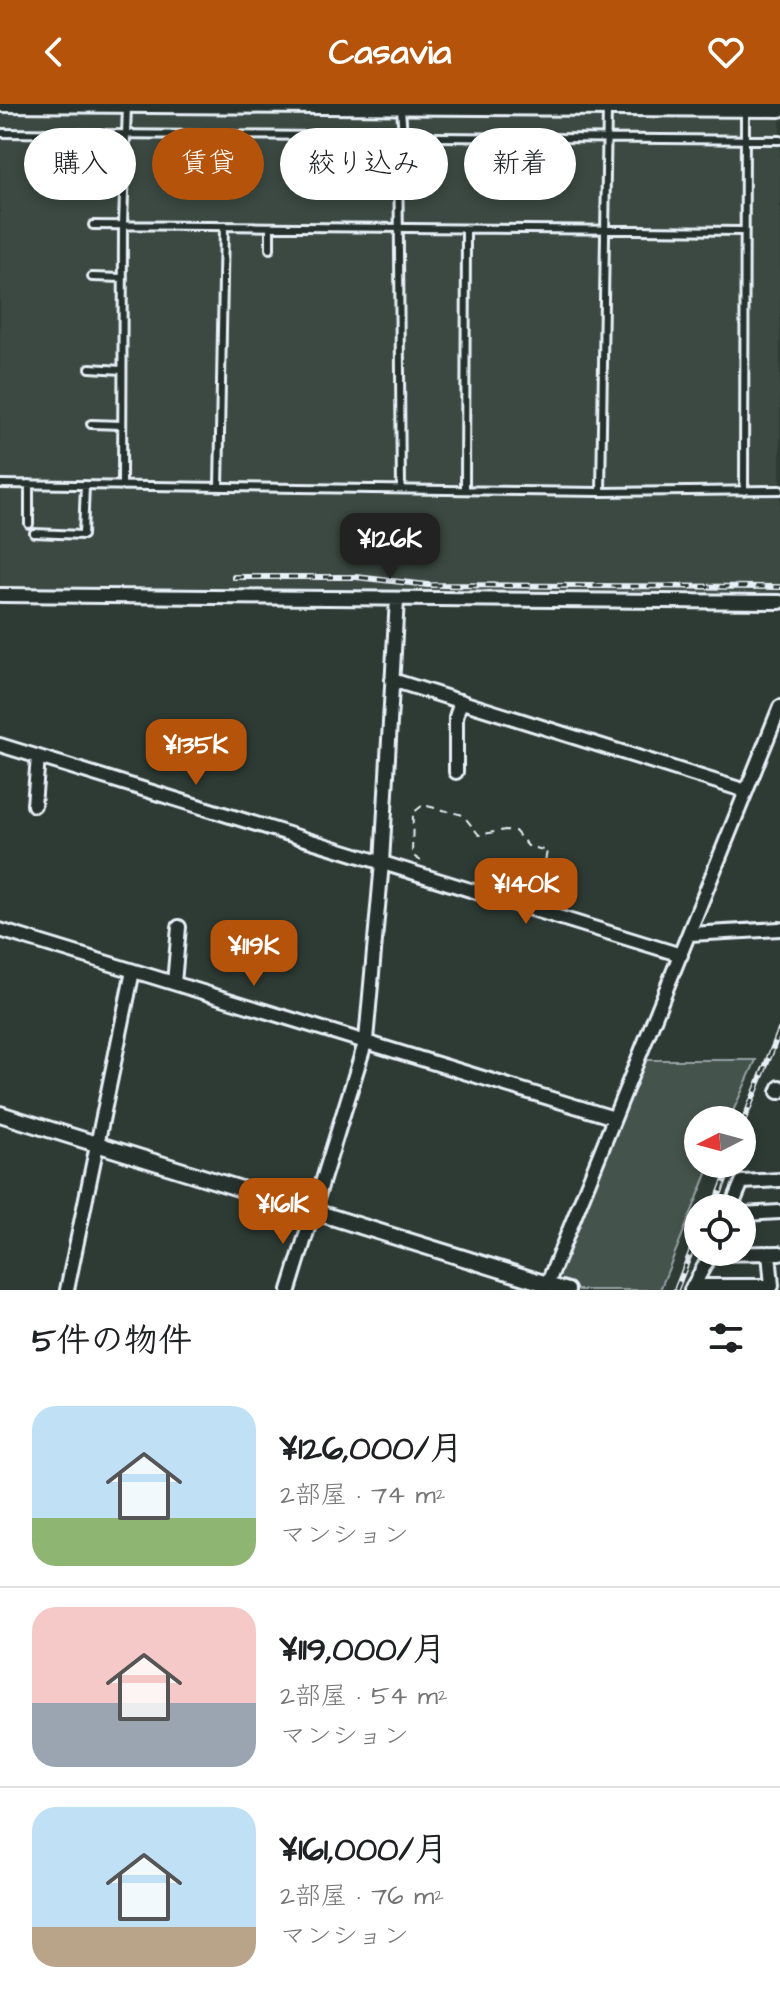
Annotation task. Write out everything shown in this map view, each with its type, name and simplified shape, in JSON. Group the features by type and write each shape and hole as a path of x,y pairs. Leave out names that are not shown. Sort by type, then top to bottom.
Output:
{"street":[{"path":"0,104 780,109"},
{"path":"0,595 780,602"},
{"path":"289,1290 366,1040 382,863 397,599"},
{"path":"392,680 746,791"},
{"path":"456,772 456,717 461,701"},
{"path":"546,1287 780,707"},
{"path":"0,745 681,955"},
{"path":"34,805 38,757"},
{"path":"174,983 179,927"},
{"path":"689,934 780,929"},
{"path":"0,930 614,1118"},
{"path":"67,1290 133,971"},
{"path":"0,1114 546,1287 568,1290"},
{"path":"737,1194 742,1182 780,1180"},
{"path":"756,1213 780,1212"},
{"path":"704,1266 692,1288 772,1286 774,1253"}],"lane":[{"path":"125,128 127,105"},
{"path":"401,128 403,106"},
{"path":"601,492 607,108"},
{"path":"744,491 745,109"},
{"path":"0,133 24,133"},
{"path":"136,134 280,135"},
{"path":"448,137 780,140"},
{"path":"122,485 124,200"},
{"path":"399,200 401,489"},
{"path":"93,225 743,231"},
{"path":"219,487 224,226"},
{"path":"270,227 270,249"},
{"path":"465,489 466,229"},
{"path":"92,277 123,278"},
{"path":"90,368 122,370"},
{"path":"91,424 122,425"},
{"path":"0,484 601,492 780,490"},
{"path":"29,484 29,524"},
{"path":"34,533 83,535 85,485"}],"path":[{"path":"418,874 422,861 412,855 413,813 423,805 463,815 479,835 515,831 528,846 547,851 535,910"}],"shaded area":[{"path":"0,112 780,116 780,593 0,588"},
{"path":"637,1060 756,1060 735,1106 684,1106 684,1178 705,1178 699,1194 684,1194 684,1231 660,1290 545,1290"}],"waterway":[{"path":"92,1136 125,971"},
{"path":"61,1290 90,1148"}],"railway":[{"path":"234,577 356,577 428,585 780,587"},
{"path":"750,1106 780,1030"},
{"path":"719,1194 726,1178"},
{"path":"676,1290 685,1266"}]}
